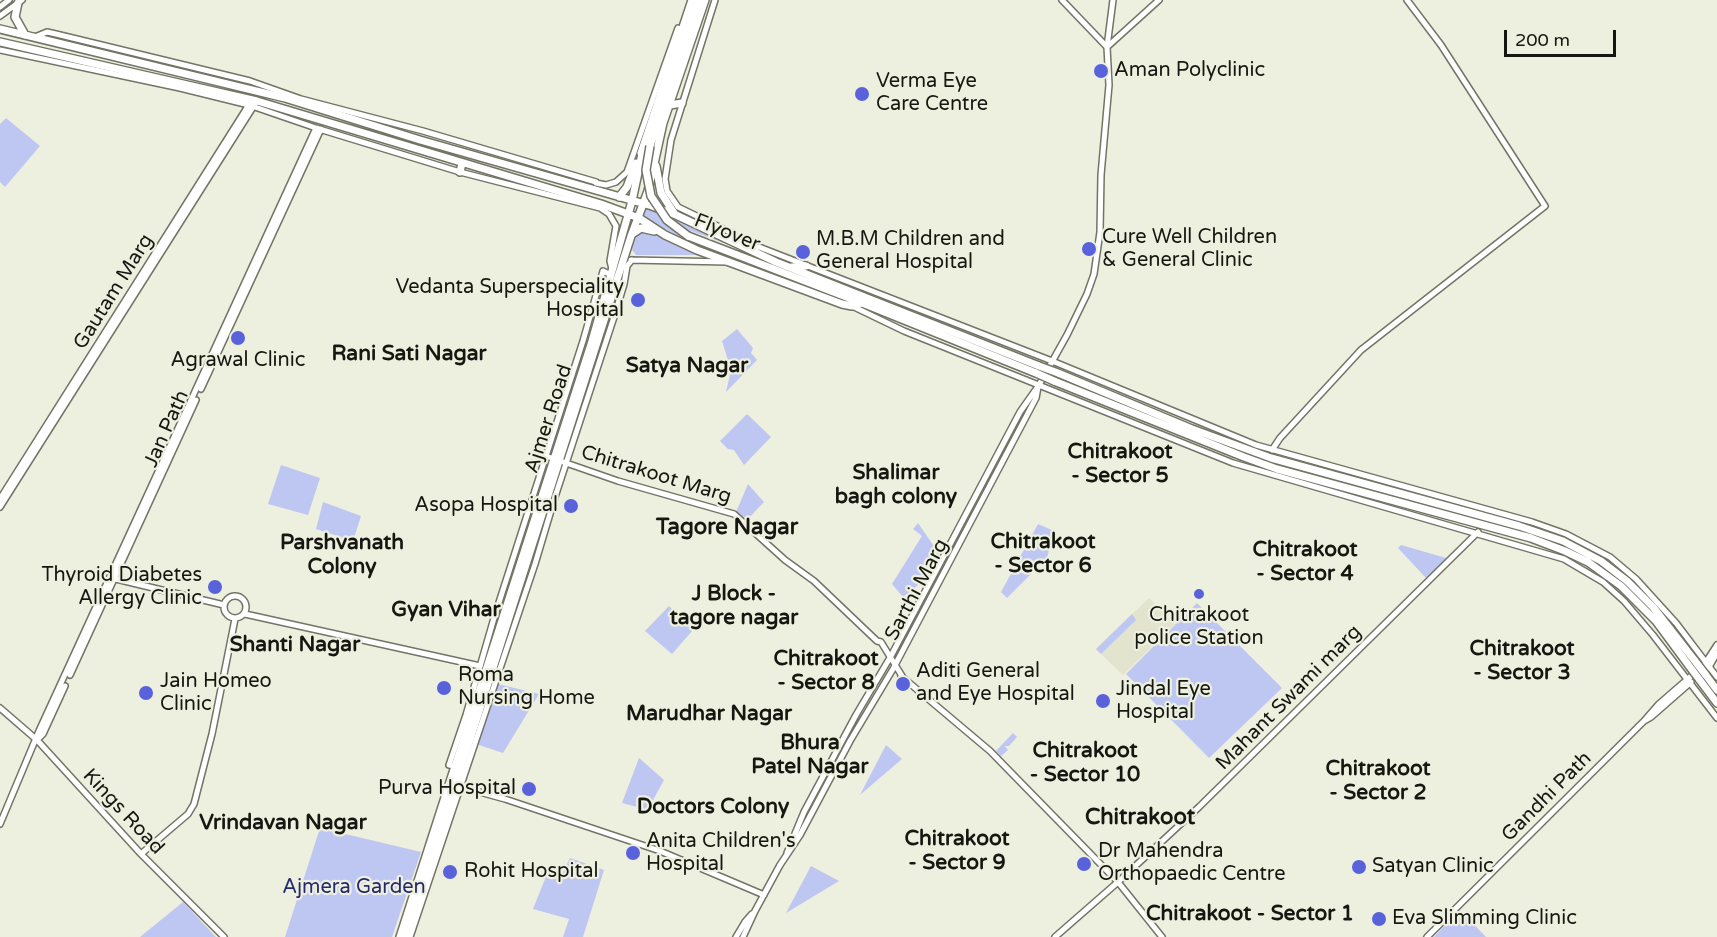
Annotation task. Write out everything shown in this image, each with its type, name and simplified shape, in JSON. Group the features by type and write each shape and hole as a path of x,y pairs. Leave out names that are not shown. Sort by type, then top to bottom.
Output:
{"highway":[{"path":"619,197 631,181 638,157 643,149 692,0"},
{"name":"Flyover","path":"699,0 650,146 646,170 651,196 667,220 688,236 1038,369"},
{"name":"Ajmer Road","path":"400,937 456,785 452,765 631,236 644,204 670,105 705,0"},
{"path":"20,2 15,17 25,35"},
{"path":"0,29 285,98 420,140 644,204 676,215 789,267 1277,469 1531,538 1565,551 1588,562 1621,586 1656,621 1693,664 1717,703"},
{"path":"0,42 253,103 462,163 610,210 628,213 665,235"},
{"path":"670,105 682,103"},
{"name":"Ajmer Road","path":"408,937 612,273 632,201 643,149"},
{"path":"655,160 661,193 676,215"},
{"path":"460,172 462,163"},
{"path":"631,236 641,228 665,235 698,250 836,302 852,306 862,303"},
{"path":"789,267 806,266"},
{"path":"1702,677 1717,690"}],"street":[{"path":"0,7 9,0"},
{"path":"715,0 682,103 667,161 665,179 667,191 678,207 732,233 735,242"},
{"path":"1062,0 1107,47"},
{"path":"1039,385 1079,313 1090,287 1095,265 1100,232 1101,175 1109,85 1107,47 1113,0"},
{"path":"1107,47 1159,0"},
{"path":"1272,450 1280,438 1361,350 1545,206 1441,45 1407,0"},
{"path":"0,16 20,2"},
{"path":"35,37 47,32 250,81 301,99 423,131 606,185 616,182 627,172 678,28 682,32"},
{"path":"0,50 253,103 318,129 460,172 610,210 616,226 609,261 612,273 603,271 583,342 553,433 556,460"},
{"path":"0,507 253,103"},
{"name":"Gautam Marg","path":"0,500 253,103"},
{"name":"Jan Path","path":"0,824 39,731 113,578 318,129"},
{"path":"593,190 596,182"},
{"path":"748,249 759,247 1272,450 1532,522 1578,540 1618,563 1636,579 1676,623 1717,677"},
{"path":"623,262 632,260 734,262"},
{"path":"452,765 480,666 556,460 615,314 627,266 632,260"},
{"path":"852,306 904,331 1249,468 1478,532 1564,559 1603,582 1624,601 1717,718"},
{"name":"Sarthi Marg","path":"807,813 893,667 1036,398 1039,385"},
{"name":"Sarthi Marg","path":"743,937 788,853 818,786 856,715 889,658 1020,412 1039,385"},
{"path":"553,433 561,436"},
{"name":"Chitrakoot Marg","path":"556,460 734,514 838,602 877,641 893,667"},
{"name":"Mahant Swami marg","path":"1118,882 1208,798 1478,532"},
{"path":"113,578 224,605"},
{"path":"235,619 226,615 224,605 232,597 241,597 246,604 245,614"},
{"path":"235,619 245,614 480,666"},
{"path":"141,854 188,814 194,804 212,734 235,619"},
{"path":"1707,665 1717,645"},
{"path":"1707,665 1717,653"},
{"name":"Gandhi Path","path":"1427,937 1659,704 1707,665"},
{"path":"893,667 990,751 1118,882 1162,937"},
{"name":"Kings Road","path":"0,708 37,740 141,854 224,937"},
{"path":"856,715 862,720"},
{"path":"456,785 660,851 764,895"},
{"path":"1055,937 1118,882"},
{"path":"736,937 744,922 755,911"}],"shaded area":[{"path":"1149,598 1175,624 1123,675 1096,649"}],"green space":[{"path":"6,118 40,146 5,187 0,182 0,124"},
{"path":"645,207 669,213 774,261 691,231 686,240 642,216"},
{"path":"642,231 657,234 703,255 636,255 632,250 635,235"},
{"path":"737,329 753,348 751,353 757,360 726,392 731,370 722,341"},
{"path":"747,414 771,437 744,465 734,450 728,449 720,441"},
{"path":"281,465 320,478 308,515 268,504"},
{"path":"748,484 764,502 748,519 736,512"},
{"path":"323,502 361,516 353,541 316,529"},
{"path":"918,523 940,555 927,578 903,597 892,584 922,536 913,529"},
{"path":"1038,524 1054,531 1047,558 1007,598 1001,592"},
{"path":"1401,545 1446,558 1432,575 1426,578 1398,548"},
{"path":"1197,603 1282,688 1209,758 1126,674"},
{"path":"669,606 693,630 672,654 645,631"},
{"path":"1132,614 1136,620 1101,654 1096,649"},
{"path":"498,684 539,694 503,753 476,744"},
{"path":"1013,733 1017,737 1009,746 1005,746 1008,750 1001,756 996,751"},
{"path":"886,745 902,759 860,795"},
{"path":"639,758 664,780 652,802 657,806 656,812 622,803"},
{"name":"Ajmera Garden","path":"320,828 421,852 392,937 285,937"},
{"path":"570,858 604,870 583,937 563,937 569,919 533,909 547,874 560,878"},
{"path":"811,866 839,881 786,913"},
{"path":"183,902 216,937 140,937"},
{"path":"1460,910 1486,937 1434,937"}],"place":[{"name":"Aman Polyclinic","path":"1101,71"},
{"name":"Verma Eye Care Centre","path":"862,94"},
{"name":"Cure Well Children & General Clinic","path":"1089,249"},
{"name":"M.B.M Children and General Hospital","path":"803,252"},
{"name":"Vedanta Superspeciality Hospital","path":"638,300"},
{"name":"Agrawal Clinic","path":"238,338"},
{"name":"Asopa Hospital","path":"571,506"},
{"name":"Thyroid Diabetes Allergy Clinic","path":"215,587"},
{"name":"Chitrakoot police Station","path":"1199,594"},
{"name":"Aditi General and Eye Hospital","path":"903,684"},
{"name":"Roma Nursing Home","path":"444,688"},
{"name":"Jain Homeo Clinic","path":"146,693"},
{"name":"Jindal Eye Hospital","path":"1103,701"},
{"name":"Purva Hospital","path":"529,789"},
{"name":"Anita Children's Hospital","path":"633,853"},
{"name":"Dr Mahendra Orthopaedic Centre","path":"1084,864"},
{"name":"Satyan Clinic","path":"1359,867"},
{"name":"Rohit Hospital","path":"450,872"},
{"name":"Eva Slimming Clinic","path":"1379,919"}],"district":[{"name":"Rani Sati Nagar","path":"409,354"},
{"name":"Satya Nagar","path":"687,366"},
{"name":"Chitrakoot - Sector 5","path":"1120,464"},
{"name":"Shalimar bagh colony","path":"896,485"},
{"name":"Tagore Nagar","path":"727,528"},
{"name":"Chitrakoot - Sector 6","path":"1043,554"},
{"name":"Parshvanath Colony","path":"342,555"},
{"name":"Chitrakoot - Sector 4","path":"1305,562"},
{"name":"J Block - tagore nagar","path":"734,606"},
{"name":"Gyan Vihar","path":"446,610"},
{"name":"Shanti Nagar","path":"295,645"},
{"name":"Chitrakoot - Sector 3","path":"1522,661"},
{"name":"Chitrakoot - Sector 8","path":"826,671"},
{"name":"Marudhar Nagar","path":"709,714"},
{"name":"Bhura Patel Nagar","path":"810,755"},
{"name":"Chitrakoot - Sector 10","path":"1085,763"},
{"name":"Chitrakoot - Sector 2","path":"1378,781"},
{"name":"Doctors Colony","path":"713,807"},
{"name":"Chitrakoot","path":"1140,818"},
{"name":"Vrindavan Nagar","path":"283,823"},
{"name":"Chitrakoot - Sector 9","path":"957,851"},
{"name":"Chitrakoot - Sector 1","path":"1250,914"}]}
